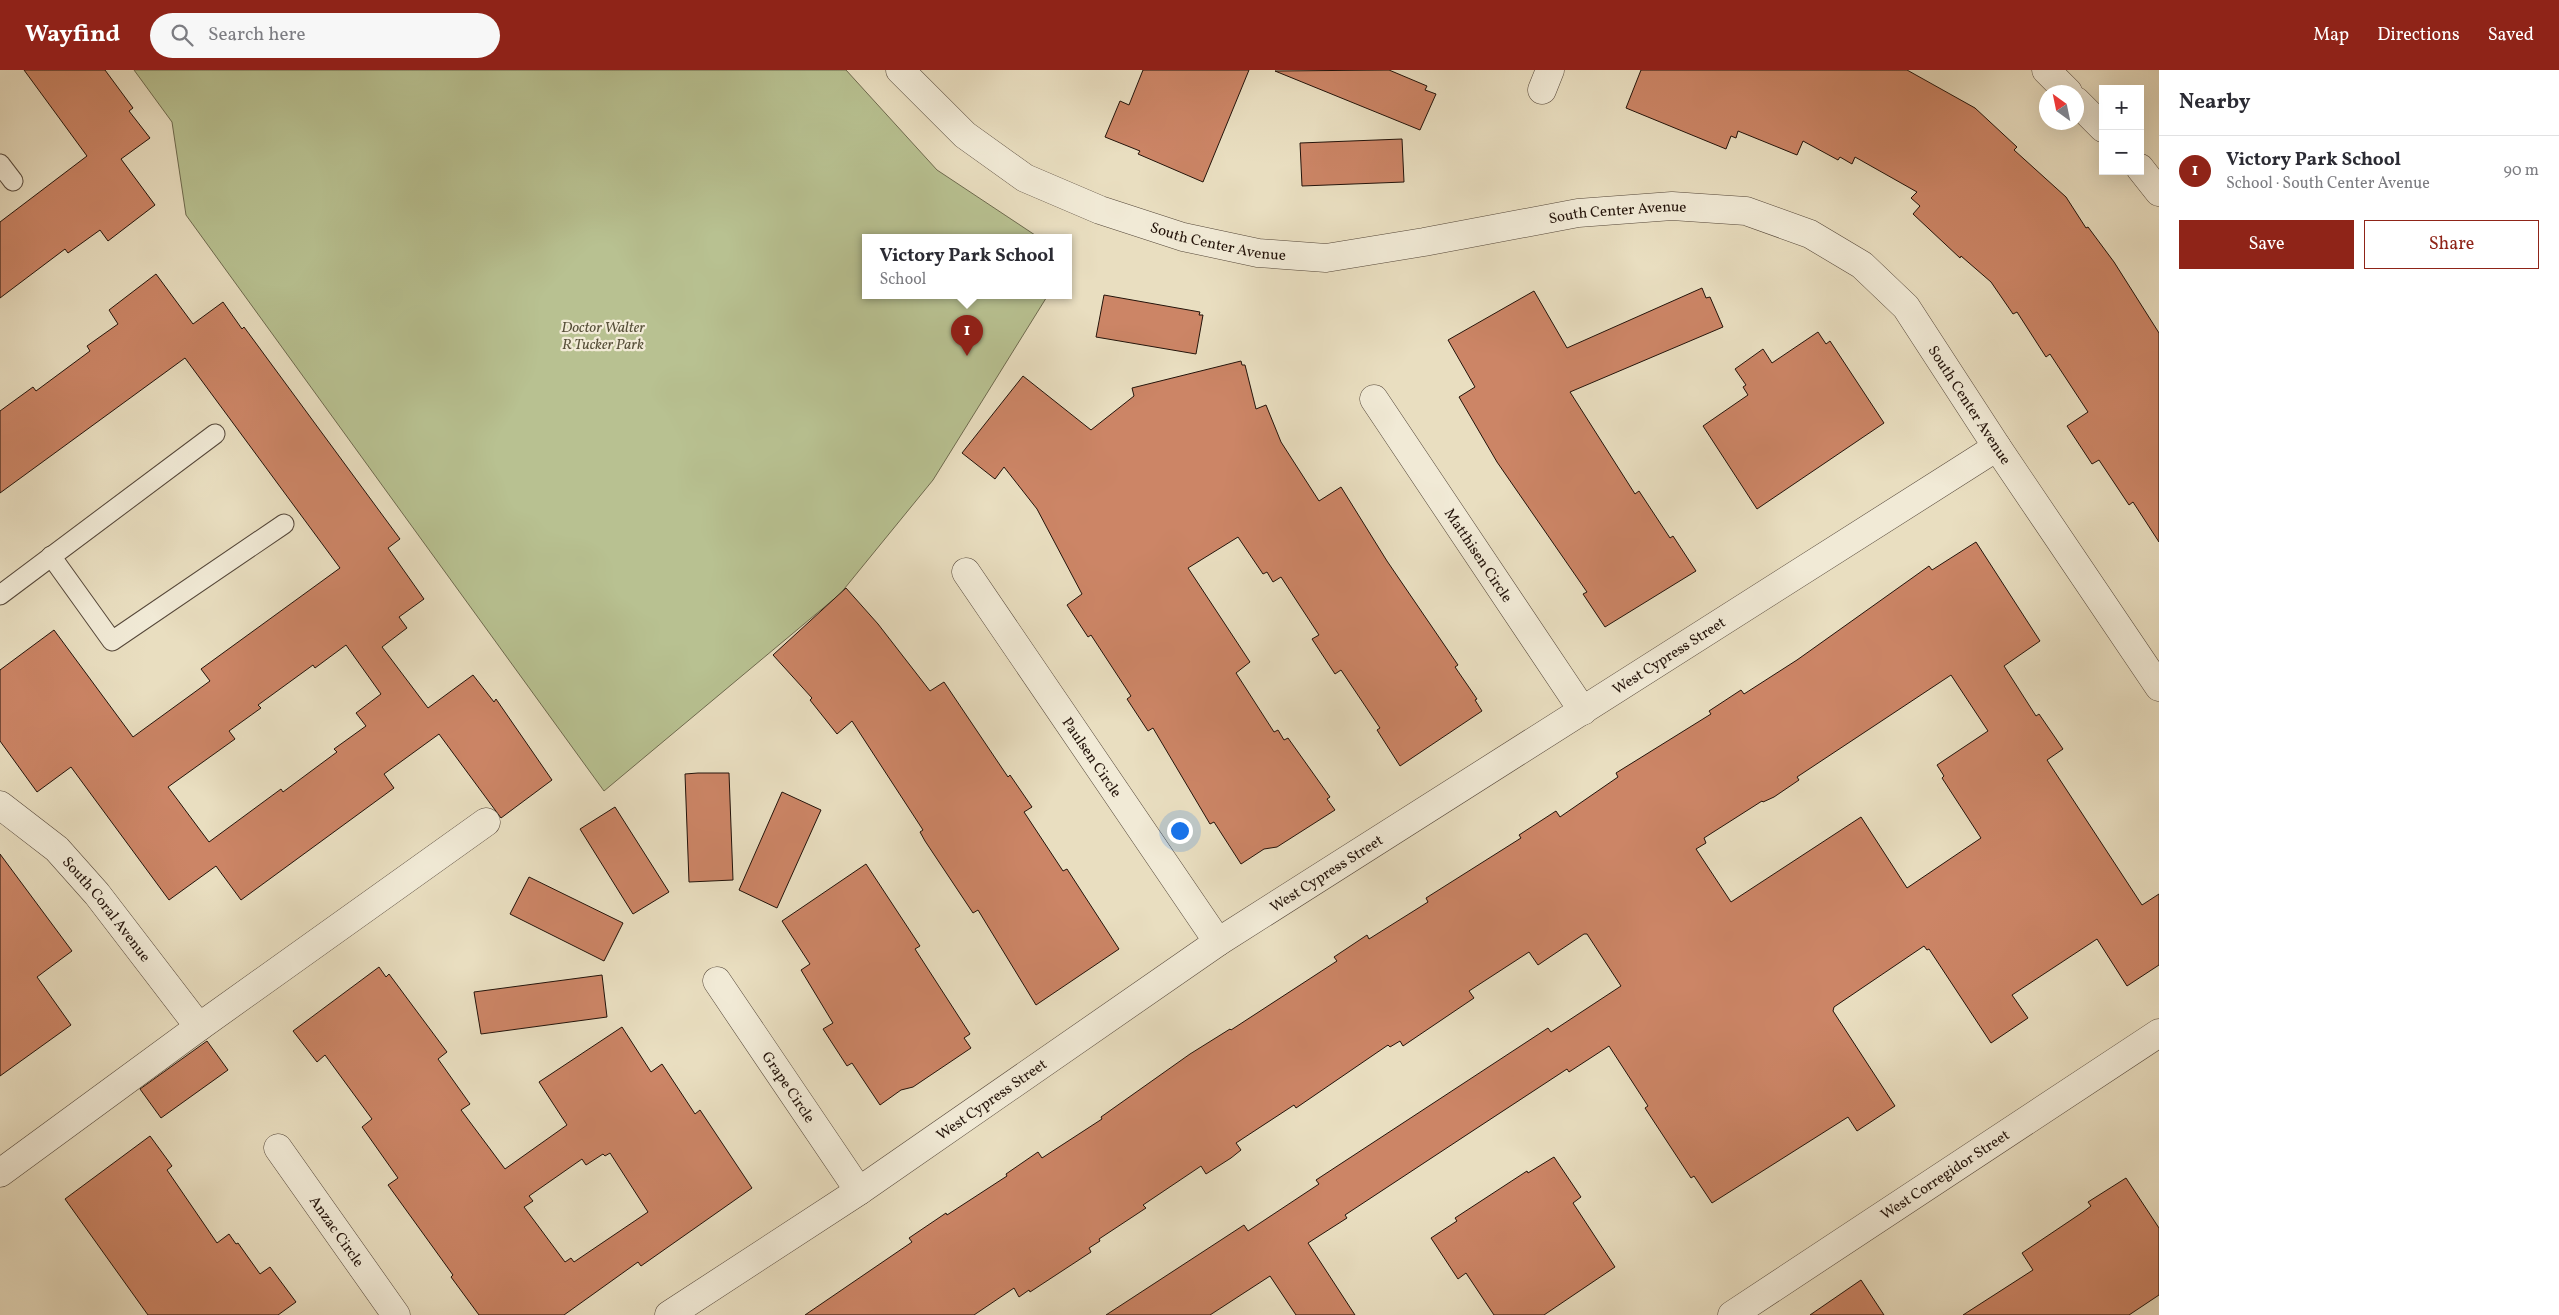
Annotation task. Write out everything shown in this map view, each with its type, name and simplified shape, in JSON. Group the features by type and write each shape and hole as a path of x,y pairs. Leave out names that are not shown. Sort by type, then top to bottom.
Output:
{"street":[{"name":"South Center Avenue","path":"900,70 965,135 1024,178 1100,210 1182,237 1258,253 1326,258 1424,242 1578,212 1672,206 1746,211 1810,234 1862,265 1906,307 1997,447 2159,688"},
{"path":"2046,70 2061,85"},
{"path":"2084,109 2099,124"},
{"path":"2144,173 2159,192"},
{"name":"Matthisen Circle","path":"1374,399 1582,711"},
{"name":"West Cypress Street","path":"669,1315 859,1191 1218,942 1997,447"},
{"name":"Paulsen Circle","path":"966,572 1218,942"},
{"name":"South Coral Avenue","path":"0,805 57,849 96,894 199,1027"},
{"path":"0,1173 199,1027 486,822"},
{"name":"Grape Circle","path":"717,981 859,1191"},
{"name":"West Corregidor Street","path":"1732,1315 2159,1034"},
{"name":"Anzac Circle","path":"278,1148 396,1315"}],"lane":[{"path":"0,164 14,182"},
{"path":"0,595 215,434"},
{"path":"51,556 112,641 284,524"}],"green space":[{"name":"Doctor Walter R Tucker Park","path":"134,70 846,70 937,170 1033,234 862,234 862,299 1046,299 933,480 840,594 604,791 186,215 172,122"}],"building":[{"path":"24,70 105,70 133,108 129,111 150,138 121,159 155,205 108,241 100,230 68,253 65,249 0,298 0,222 87,156"},
{"path":"1143,70 1249,70 1203,182 1138,154 1140,151 1105,137 1120,101 1129,105"},
{"path":"1389,70 1427,86 1425,90 1436,94 1420,130 1275,71"},
{"path":"1641,70 1907,70 1975,108 2017,147 2014,150 2066,197 2086,228 2088,227 2114,262 2159,333 2159,542 2133,502 2129,505 2099,460 2092,464 2067,426 2088,412 2050,354 2046,357 2017,312 2013,314 1991,282 1961,256 1960,258 1913,214 1920,206 1911,198 1917,192 1855,157 1852,164 1840,157 1838,160 1803,141 1797,155 1738,131 1736,138 1731,136 1726,149 1626,108"},
{"path":"1402,139 1404,182 1302,186 1300,143"},
{"path":"156,274 193,324 223,302 242,329 244,327 400,539 388,548 424,599 399,617 407,628 382,647 428,708 473,675 494,702 496,699 552,780 501,818 439,734 384,774 394,788 241,900 216,866 169,900 71,767 37,792 0,741 0,670 54,630 133,737 210,681 201,669 340,568 185,358 0,493 0,411 33,387 36,391 90,351 87,346 118,324 109,310","holes":["346,645 381,694 356,713 366,726 334,749 337,752 283,792 281,789 209,842 168,787 235,739 229,731 261,708 258,705 313,665 315,668"]},
{"path":"1702,288 1706,298 1710,297 1723,327 1570,392 1635,494 1639,491 1670,538 1673,536 1696,571 1605,627 1583,594 1587,592 1497,462 1459,397 1475,387 1448,340 1534,291 1567,348"},
{"path":"1104,295 1200,312 1199,315 1203,315 1196,354 1096,337"},
{"path":"1818,332 1826,344 1830,341 1884,423 1757,509 1703,426 1748,395 1743,387 1746,385 1735,369 1763,349 1772,363"},
{"path":"1241,361 1242,365 1245,365 1256,409 1266,405 1281,442 1319,501 1341,487 1387,561 1458,665 1455,667 1477,699 1475,700 1482,711 1400,766 1377,730 1380,728 1341,670 1335,674 1312,639 1319,635 1281,577 1273,582 1267,572 1263,574 1238,537 1188,568 1250,662 1236,673 1274,732 1278,730 1284,740 1288,738 1330,797 1327,799 1335,810 1277,847 1264,849 1241,864 1214,822 1210,824 1153,728 1148,731 1127,699 1131,696 1091,635 1088,637 1067,605 1082,594 1037,509 1004,467 995,479 962,453 1023,376 1091,430 1134,396 1132,388"},
{"path":"1976,542 2040,641 2004,666 2036,716 2039,714 2063,749 2047,760 2142,905 2159,894 2159,965 2127,986 2097,939 2012,995 2028,1018 1991,1043 1929,949 1927,950 1924,946 1834,1007 1833,1011 1895,1106 1857,1131 1848,1117 1712,1203 1694,1176 1691,1178 1645,1108 1648,1106 1609,1046 1569,1072 1567,1069 1345,1215 1347,1218 1308,1243 1355,1315 1296,1315 1270,1276 1210,1315 1106,1315 1244,1225 1248,1231 1319,1184 1316,1180 1548,1028 1551,1032 1621,986 1587,934 1584,934 1538,965 1529,952 1469,991 1474,998 1403,1046 1400,1041 1390,1047 1388,1045 1296,1108 1294,1105 1236,1143 1241,1150 1231,1158 1206,1174 1201,1166 1143,1205 1146,1208 1099,1239 1100,1241 1089,1248 1091,1252 1030,1292 1029,1290 1019,1297 1014,1288 974,1315 805,1315 912,1242 909,1238 1007,1176 1006,1174 1038,1152 1042,1158 1102,1119 1101,1117 1190,1054 1231,1030 1337,961 1334,957 1367,935 1369,939 1428,902 1426,898 1521,838 1519,835 1556,811 1560,817 1618,777 1616,773 1711,714 1709,711 1741,690 1744,694 1797,660 1929,566 1932,570","holes":["1951,675 1988,731 1937,765 1944,776 1942,778 1981,838 1907,888 1861,817 1731,902 1696,849 1706,843 1704,838 1762,801 1774,797 1799,780 1797,777"]},
{"path":"846,588 878,624 930,691 944,682 1008,777 1010,775 1032,807 1024,812 1063,871 1067,869 1119,949 1036,1005 978,910 973,913 925,841 920,832 923,830 852,721 837,734 810,700 812,698 773,655"},
{"path":"729,773 733,880 689,882 685,774"},
{"path":"782,792 821,810 777,908 739,890"},
{"path":"615,807 669,892 633,914 580,829"},
{"path":"0,854 72,951 37,977 71,1025 0,1076"},
{"path":"866,864 920,946 915,949 970,1034 964,1038 971,1048 913,1087 901,1090 880,1105 852,1063 847,1066 823,1029 833,1023 801,970 810,964 782,921"},
{"path":"529,877 623,923 604,961 510,914"},
{"path":"379,967 386,977 389,974 447,1052 438,1059 470,1104 461,1110 505,1169 567,1125 539,1082 622,1027 651,1072 662,1064 695,1114 700,1110 752,1188 641,1266 638,1262 564,1315 479,1315 451,1277 453,1275 388,1185 398,1178 362,1127 372,1119 325,1055 317,1062 293,1031","holes":["610,1153 648,1212 574,1262 571,1258 565,1262 524,1207 533,1201 529,1196 582,1159 586,1165 603,1154 605,1156"]},
{"path":"602,975 607,1017 481,1034 474,992"},
{"path":"207,1041 228,1070 161,1118 140,1089"},
{"path":"150,1136 172,1166 167,1170 217,1243 229,1234 236,1244 238,1243 260,1274 270,1267 296,1302 278,1315 148,1315 65,1199"},
{"path":"1554,1157 1581,1197 1573,1203 1615,1267 1544,1315 1494,1315 1466,1273 1458,1279 1431,1238 1457,1221 1455,1218 1527,1171 1528,1173"},
{"path":"2126,1178 2159,1228 2159,1295 2129,1315 1963,1315 2033,1270 2022,1253 2091,1206 2088,1202"},
{"path":"1861,1280 1884,1315 1810,1315"}],"place":[{"name":"Victory Park School","path":"967,356"}]}
